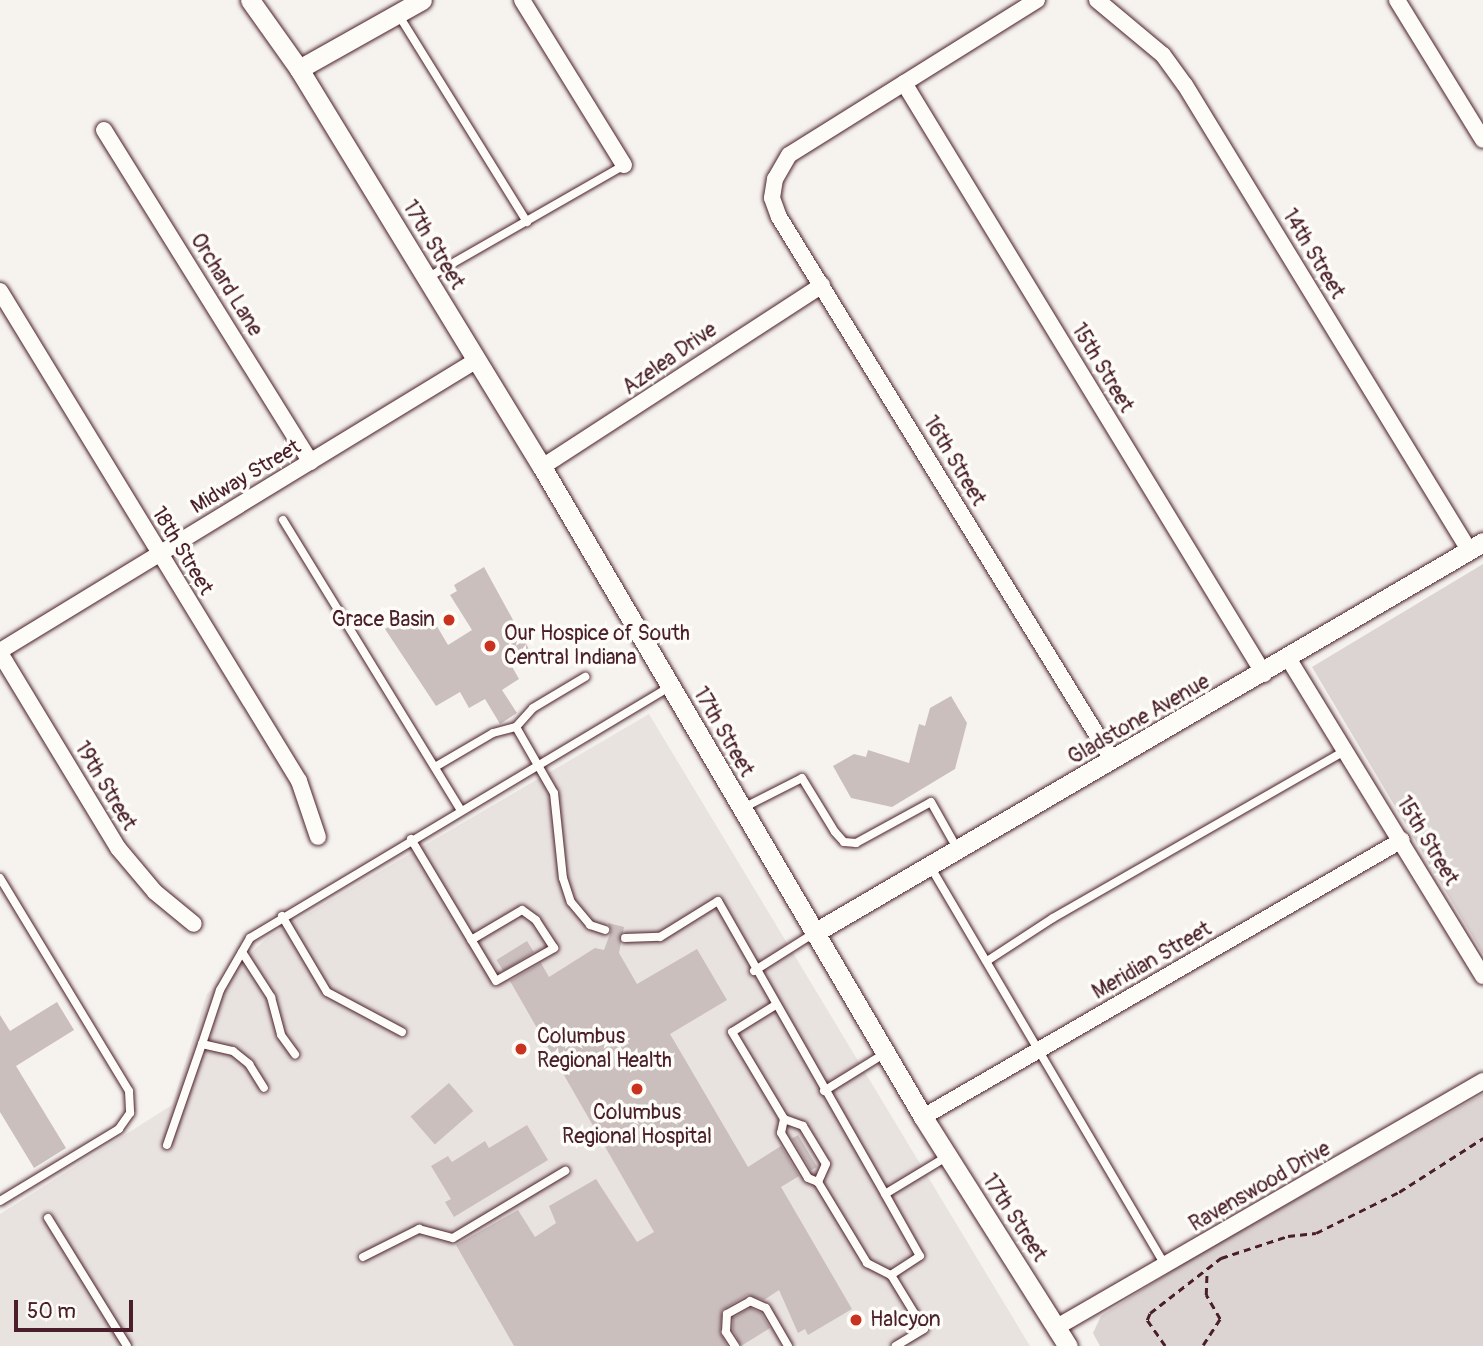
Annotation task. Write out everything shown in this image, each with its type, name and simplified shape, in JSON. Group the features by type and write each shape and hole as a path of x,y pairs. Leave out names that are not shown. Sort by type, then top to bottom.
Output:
{"street":[{"name":"17th Street","path":"250,0 299,69 477,360 923,1118 1068,1346"},
{"path":"299,69 422,0"},
{"path":"523,0 624,165"},
{"path":"904,83 1037,0"},
{"name":"14th Street","path":"1097,0 1154,46 1185,85 1476,546"},
{"path":"1397,0 1483,140"},
{"name":"16th Street","path":"904,83 789,155 775,179 772,198 779,217 1113,761"},
{"name":"15th Street","path":"904,83 1264,674"},
{"name":"Orchard Lane","path":"104,130 311,462"},
{"name":"Azelea Drive","path":"542,467 822,285"},
{"name":"18th Street","path":"0,291 299,781 317,837"},
{"name":"Midway Street","path":"0,652 477,360"},
{"name":"Gladstone Avenue","path":"814,933 1264,674 1476,546"},
{"name":"19th Street","path":"0,652 118,848 155,892 194,924"},
{"name":"15th Street","path":"1288,658 1483,976"},
{"name":"Meridian Street","path":"923,1118 1402,840"},
{"name":"Ravenswood Drive","path":"1057,1327 1166,1267 1483,1082"}],"lane":[{"path":"398,14 527,222"},
{"path":"427,278 624,165"},
{"path":"283,520 461,810"},
{"path":"435,767 493,733 516,727 533,708 586,677"},
{"path":"167,1145 220,990 250,937 670,686"},
{"path":"516,727 554,793 563,878 571,902 590,925 605,930"},
{"path":"987,961 1052,918 1346,750"},
{"path":"741,809 802,778 835,832 844,842 856,843 931,802 958,850"},
{"path":"411,839 471,940 496,981 554,948 536,920 522,911 471,940"},
{"path":"930,866 1166,1267"},
{"path":"0,878 129,1091 131,1113 119,1129 0,1201"},
{"path":"625,938 660,937 718,901 754,971 920,1256 891,1275"},
{"path":"282,916 327,992 402,1032"},
{"path":"754,971 814,933"},
{"path":"242,952 271,997 281,1035 295,1054"},
{"path":"774,1006 732,1032 784,1119 803,1126 825,1164 818,1182"},
{"path":"202,1045 233,1051 249,1064 264,1088"},
{"path":"824,1091 886,1054"},
{"path":"784,1119 780,1133 808,1178 818,1182 867,1263 891,1275 923,1329 896,1346"},
{"path":"885,1194 947,1156"},
{"path":"363,1257 419,1229 453,1238 565,1171"},
{"path":"48,1218 127,1346"},
{"path":"735,1346 726,1332 727,1314 750,1301 766,1308 788,1346"}],"path":[{"path":"1166,1346 1147,1320 1150,1313 1207,1270 1245,1248 1317,1233 1399,1192 1483,1138"},
{"path":"1203,1346 1220,1319 1206,1295 1207,1270"}],"shaded area":[{"path":"1483,564 1483,954 1312,667"},
{"name":"Columbus Regional Health","path":"649,714 1030,1346 0,1346 0,1214 172,1105 207,994 268,937"},
{"path":"1483,1094 1483,1346 1100,1346 1093,1333 1101,1316 1200,1253"}],"building":[{"name":"Our Hospice of South Central Indiana","path":"484,567 530,651 510,663 519,679 502,690 517,713 500,724 485,699 469,708 460,692 436,706 385,629 415,611 419,616 428,611 448,645 472,630 450,595 457,591 454,585"},
{"path":"951,696 967,723 955,769 892,807 851,798 833,766 854,754 866,757 868,750 909,763 919,724 925,726 930,708"},
{"name":"Columbus Regional Hospital","path":"608,923 624,927 619,953 637,984 697,949 727,1000 670,1034 748,1167 781,1146 799,1176 781,1187 852,1309 808,1335 805,1329 798,1333 779,1290 764,1300 747,1295 722,1310 720,1332 727,1346 514,1346 456,1245 518,1210 535,1237 556,1223 549,1206 596,1179 637,1242 654,1232 510,981 541,963 549,977 595,948 604,950 611,931"},
{"path":"527,941 534,952 503,971 496,960"},
{"path":"57,1002 74,1030 16,1066 66,1148 34,1168 0,1112 0,1015 10,1031"},
{"path":"449,1083 473,1111 435,1144 411,1116"},
{"path":"527,1125 548,1160 454,1217 445,1202 451,1199 431,1166 448,1156 452,1162 485,1141 489,1148"},
{"path":"798,1135 817,1167 811,1170 792,1139"},
{"path":"750,1308 761,1313 770,1328 741,1346 733,1330 733,1318"}],"place":[{"name":"Grace Basin","path":"449,620"},
{"name":"Our Hospice of South Central Indiana","path":"490,646"},
{"name":"Columbus Regional Health","path":"521,1049"},
{"name":"Columbus Regional Hospital","path":"637,1089"},
{"name":"Halcyon","path":"856,1320"}]}
